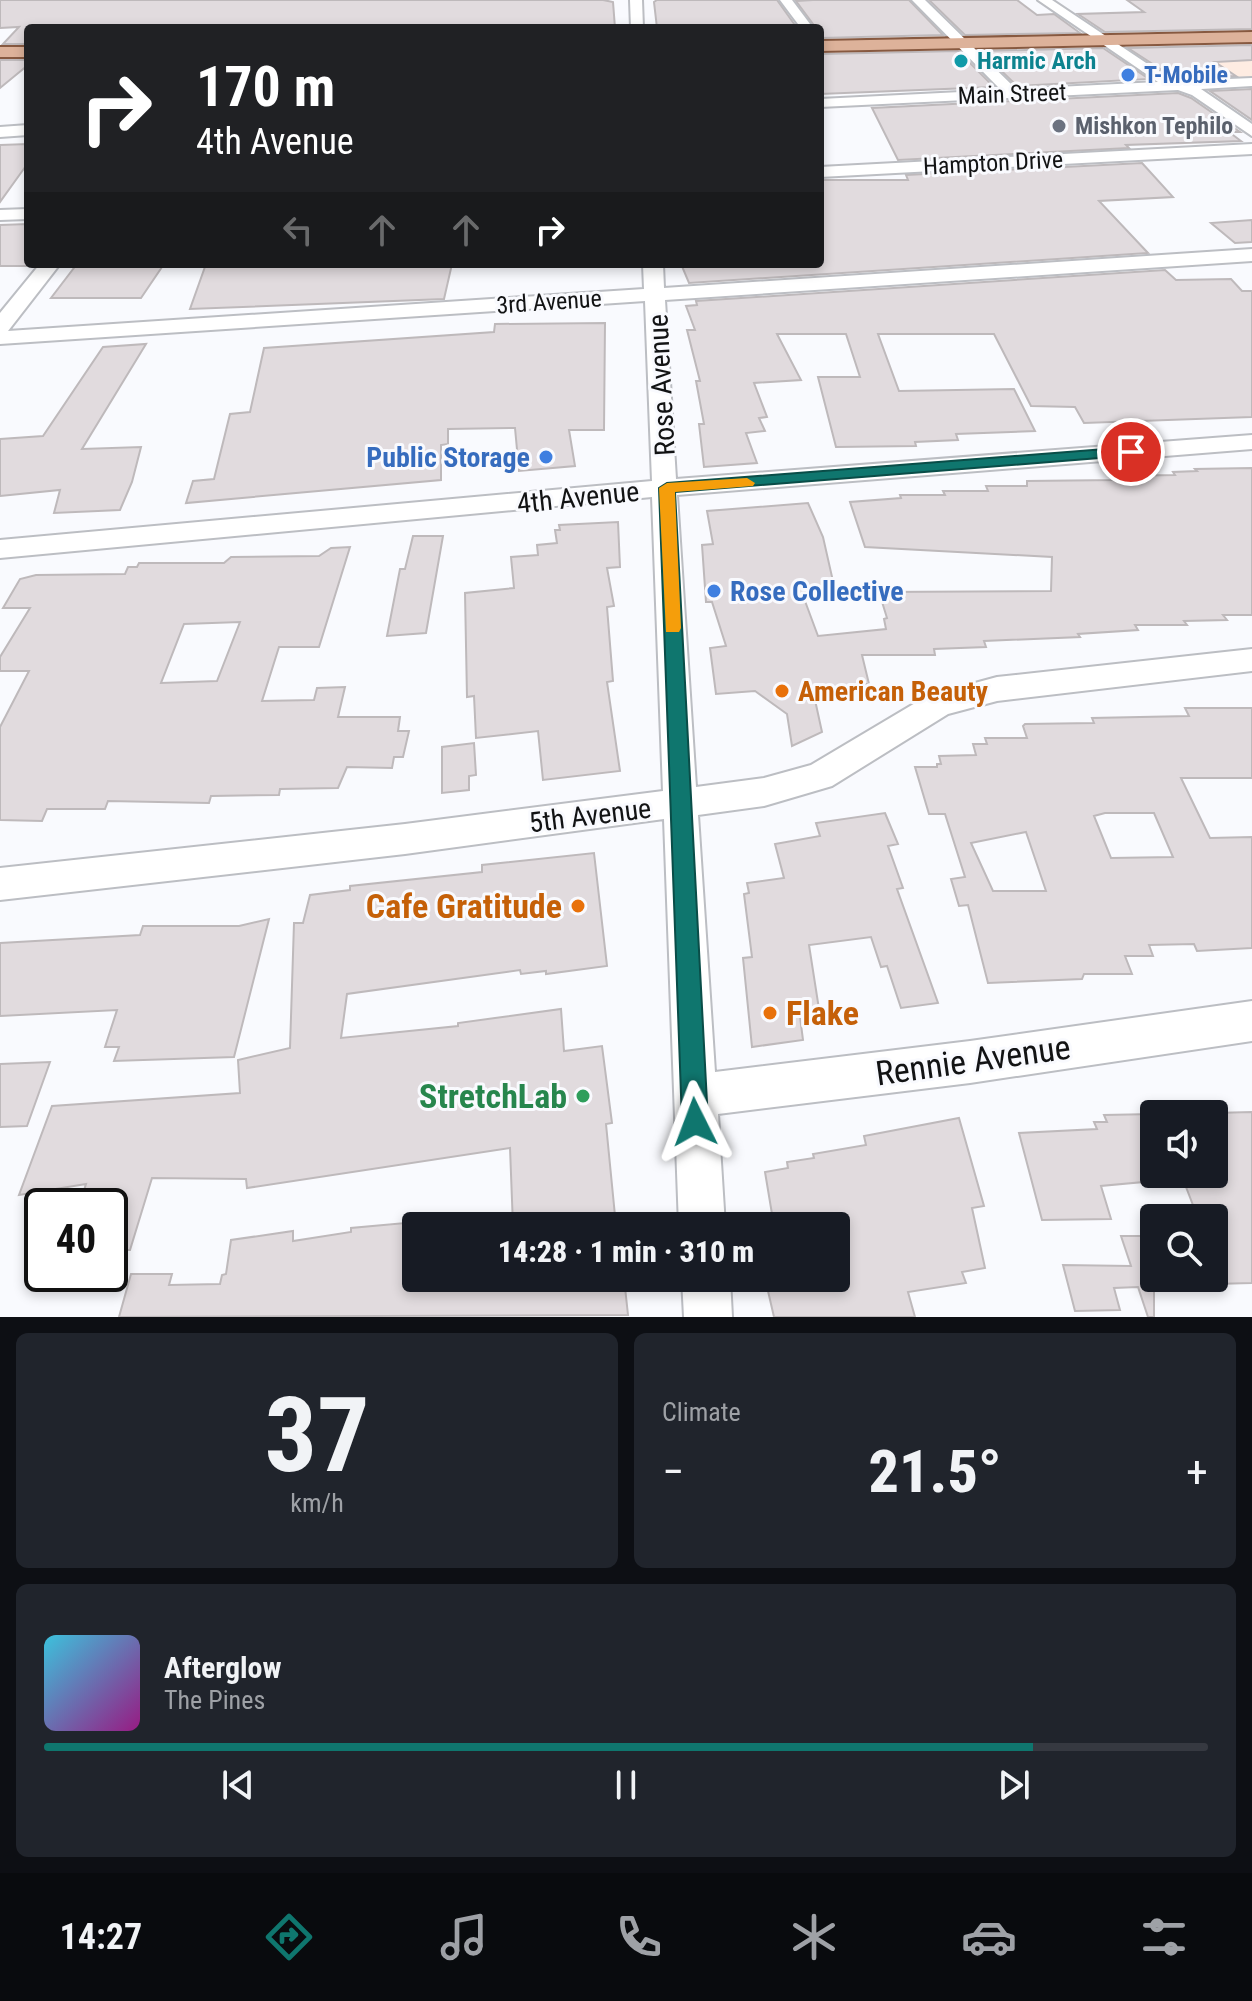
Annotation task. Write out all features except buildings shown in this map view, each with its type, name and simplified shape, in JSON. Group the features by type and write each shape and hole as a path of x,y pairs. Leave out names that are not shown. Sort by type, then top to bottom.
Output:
{"main road":[{"path":"824,46 1035,44 1247,37"},
{"path":"0,52 24,52"}],"street":[{"path":"636,0 637,24"},
{"path":"786,0 804,24"},
{"path":"918,0 966,44 1013,94"},
{"path":"1048,1 1159,78 1197,92 1252,131"},
{"name":"Main Street","path":"824,103 1252,82"},
{"path":"0,132 24,130"},
{"name":"Hampton Drive","path":"824,172 1252,149"},
{"path":"0,215 24,214"},
{"name":"3rd Avenue","path":"0,338 1247,256"},
{"path":"0,327 47,268"},
{"name":"Rose Avenue","path":"653,268 667,488 701,1212"},
{"name":"4th Avenue","path":"0,549 667,488 1252,442"},
{"name":"5th Avenue","path":"0,884 764,792 820,776 890,737 938,705 997,689 1252,660"},
{"name":"Rennie Avenue","path":"694,1096 970,1062 1252,1021"},
{"path":"707,1292 708,1317"}],"shaded area":[{"path":"1252,57 1252,86 1197,89 1150,61"}],"slow traffic":[{"path":"672,628 667,488 747,483"}],"place":[{"name":"Harmic Arch","path":"961,61"},
{"name":"T-Mobile","path":"1128,75"},
{"name":"Mishkon Tephilo","path":"1059,126"},
{"name":"Public Storage","path":"546,457"},
{"name":"Rose Collective","path":"714,591"},
{"name":"American Beauty","path":"782,691"},
{"name":"Cafe Gratitude","path":"578,906"},
{"name":"Flake","path":"770,1013"},
{"name":"StretchLab","path":"583,1096"}],"route":[{"path":"695,1122 667,488 1131,452"}]}
